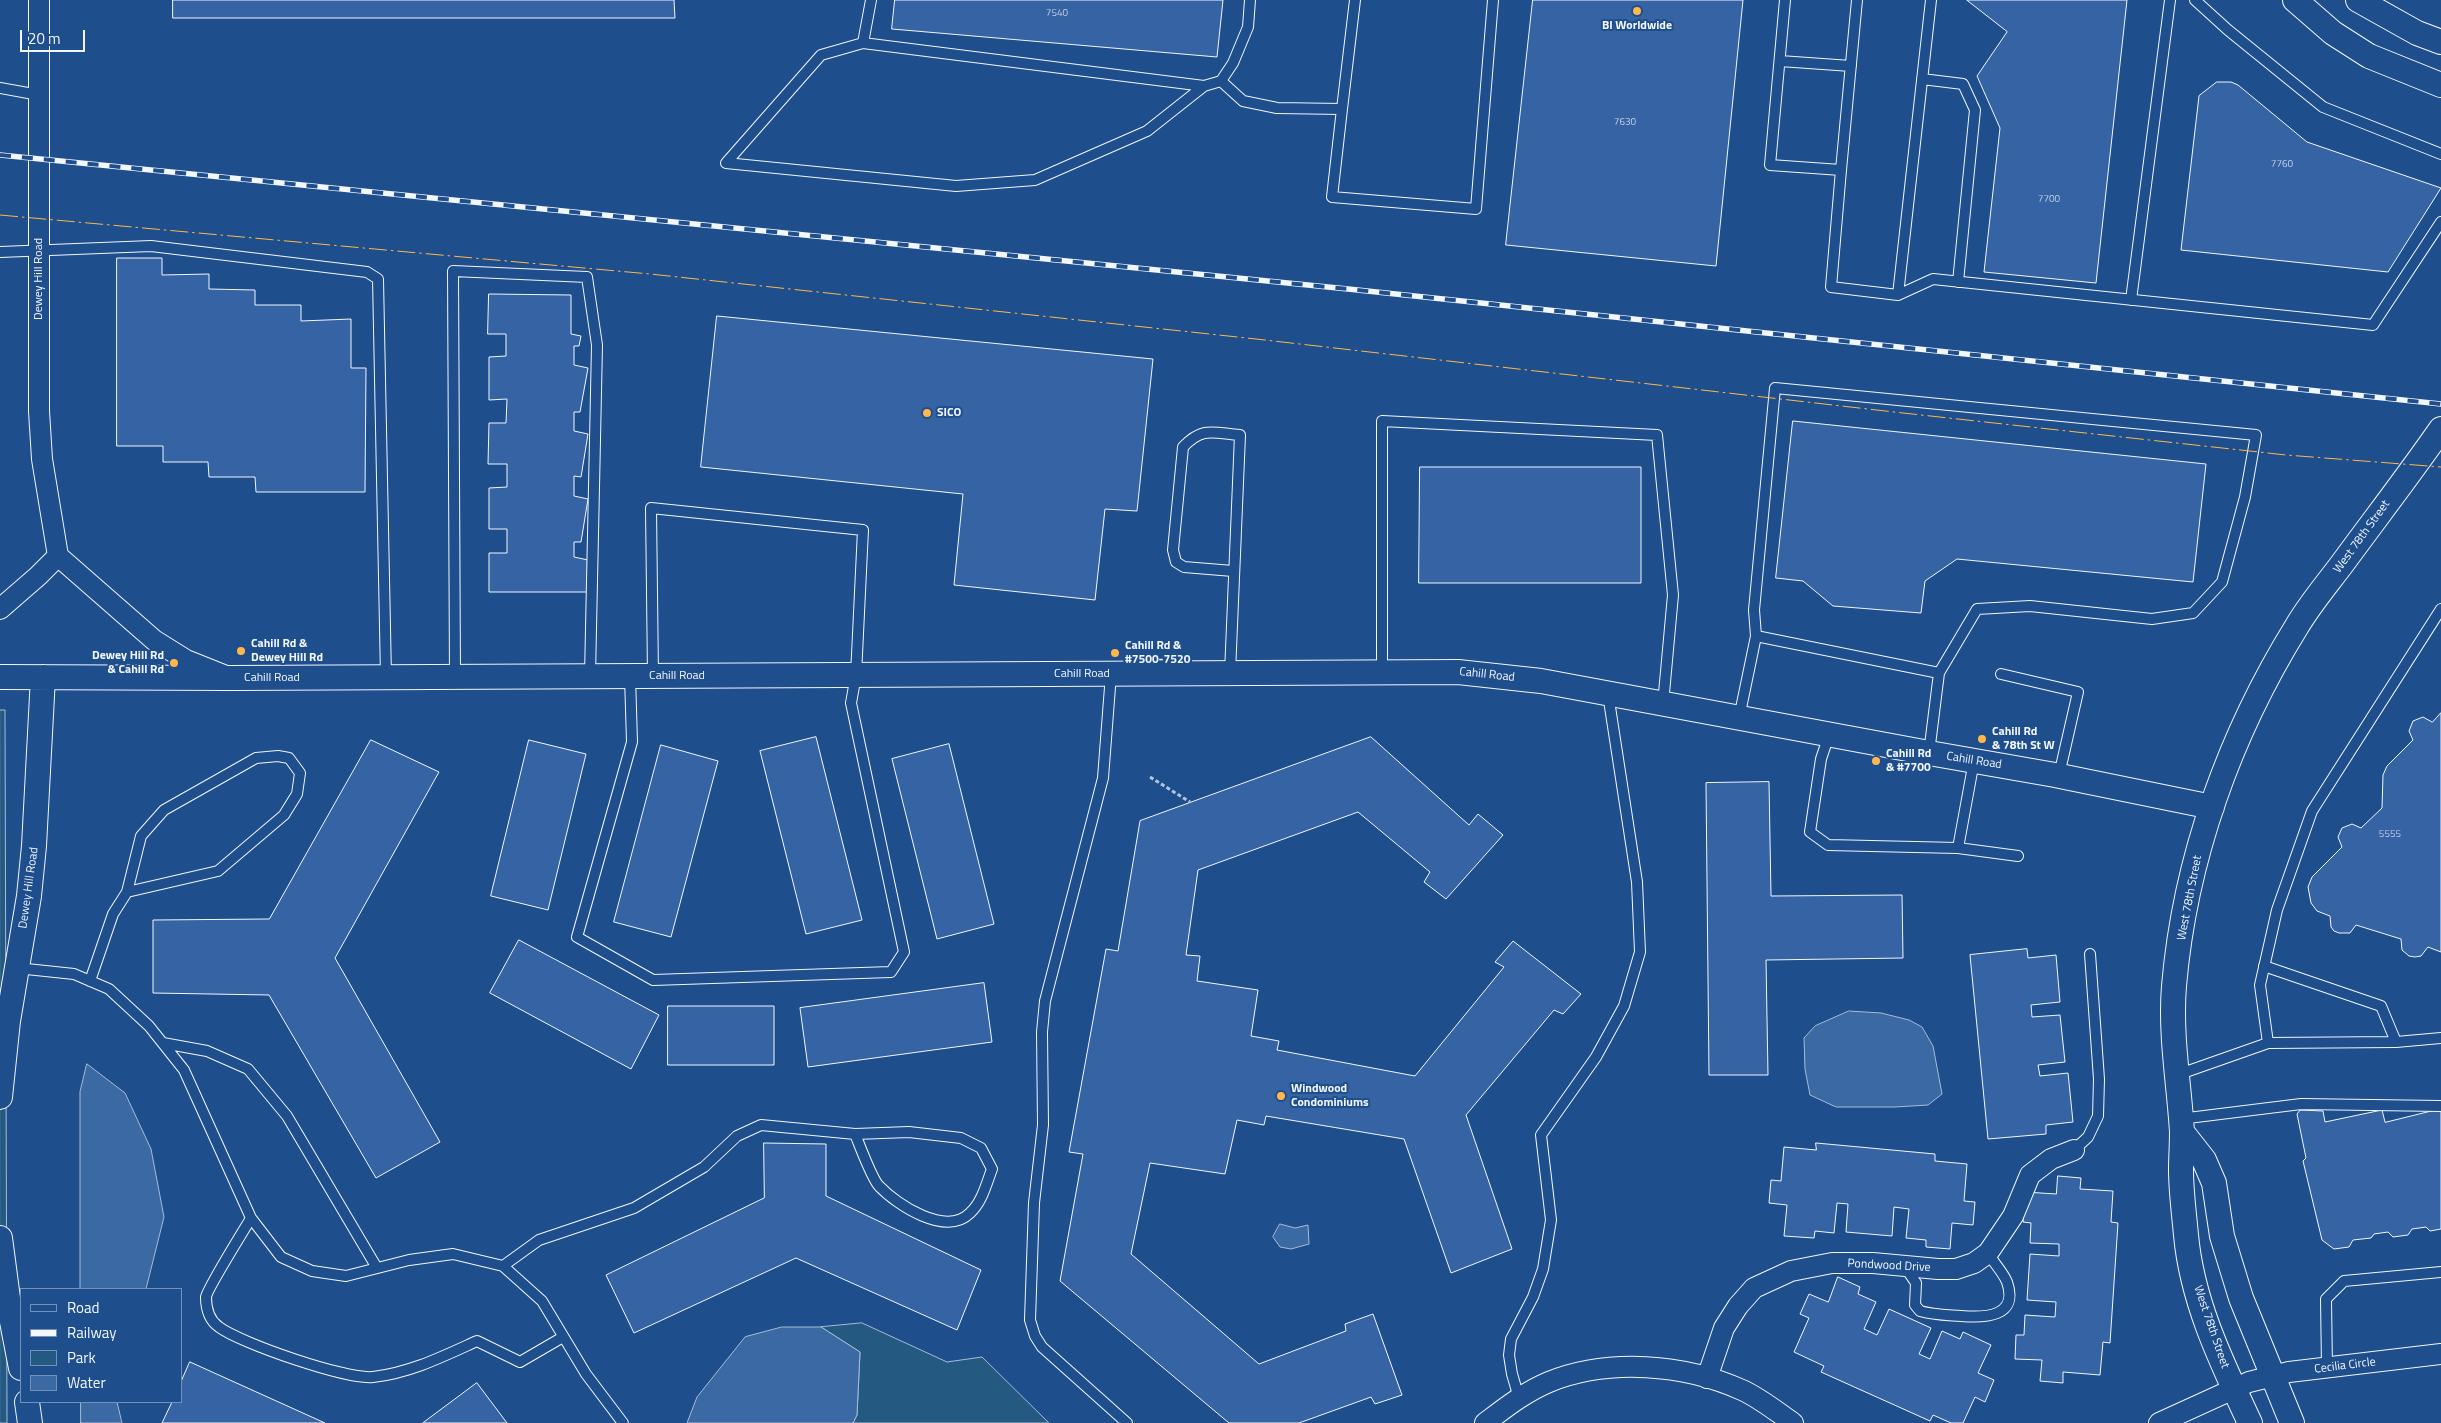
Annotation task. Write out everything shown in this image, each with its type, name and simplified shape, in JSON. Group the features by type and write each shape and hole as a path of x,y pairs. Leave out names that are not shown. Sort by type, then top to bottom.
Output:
{"street":[{"name":"Dewey Hill Road","path":"39,0 39,411 42,459 58,556"},
{"path":"2295,0 2333,33 2369,56 2441,85"},
{"path":"2358,0 2417,33 2441,42"},
{"name":"West 78th Street","path":"2250,1423 2241,1385 2219,1357 2197,1295 2186,1237 2181,1171 2181,1126 2176,1076 2174,987 2183,928 2196,860 2212,807 2243,722 2298,623 2438,433"},
{"path":"0,609 58,556 154,640 186,660 230,678"},
{"name":"Cahill Road","path":"0,677 230,678 1458,672 1541,681 2059,776 2212,807"},
{"name":"Dewey Hill Road","path":"0,1098 8,1020 34,846 43,677"},
{"path":"2181,1126 2204,1160 2214,1183 2222,1236 2241,1298 2292,1423"},
{"name":"Pondwood Drive","path":"1707,1378 1724,1328 1738,1306 1754,1288 1791,1271 1832,1263 1873,1263 1905,1267 1956,1269 1974,1263 1988,1253 2012,1216 2030,1175 2051,1160 2074,1150"},
{"path":"0,1238 9,1306 20,1363"},
{"name":"Cecilia Circle","path":"2160,1423 2241,1385 2272,1376 2441,1354"},
{"path":"1485,1423 1519,1398 1549,1382 1590,1371 1632,1366 1674,1371 1707,1378 1743,1390 1794,1423"},
{"path":"27,1403 30,1423"}],"lane":[{"path":"864,43 871,0"},
{"path":"1204,86 864,43 821,55 726,163 956,186 1035,180 1147,131 1204,86 1221,81 1233,63 1248,27 1250,0"},
{"path":"1355,0 1332,197 1476,209 1493,0"},
{"path":"1785,0 1770,165 1841,170"},
{"path":"1857,0 1831,287 1898,295 1933,279 2373,325 2441,222"},
{"path":"1898,295 1931,0"},
{"path":"2132,300 2170,0"},
{"path":"2195,0 2228,30 2323,107 2441,154"},
{"path":"1780,61 1851,66"},
{"path":"1922,79 1964,84 1975,110 1958,282"},
{"path":"1221,81 1243,101 1276,108 1342,109"},
{"path":"0,88 39,95"},
{"path":"0,252 150,246 367,272 378,280 386,677"},
{"path":"456,677 453,270 587,277 598,345 590,676"},
{"path":"1739,718 1756,636 1754,610 1775,388 2256,435 2245,497 2222,582 2193,614 2152,619 2030,606 1977,609 1939,674 1928,753"},
{"path":"1382,672 1382,422 1657,435 1673,595 1663,704"},
{"path":"1230,673 1240,435 1202,432 1194,436 1183,447 1173,550 1176,562 1184,567 1233,571"},
{"path":"651,508 863,530 856,675 851,703 904,952 891,972 653,980 577,937 632,742 641,676 651,508"},
{"path":"2268,1043 2260,985 2277,910 2312,811 2441,608"},
{"path":"1756,636 1939,674"},
{"path":"1111,674 1103,778 1046,1001 1042,1032 1043,1125 1034,1202 1030,1320 1035,1336 1042,1347 1127,1423"},
{"path":"2001,674 2078,692 2059,776"},
{"path":"1519,1398 1509,1355 1511,1339 1533,1297 1549,1241 1551,1220 1541,1135 1596,1057 1624,1006 1640,952 1637,882 1608,694"},
{"path":"1829,735 1821,759 1810,832 1828,845 1958,848 2018,856"},
{"path":"90,981 113,914 127,892 141,836 164,810 256,758 278,756 289,758 300,773 296,794 284,816 218,871 127,892"},
{"path":"1958,848 1974,761"},
{"path":"2074,1150 2088,1137 2098,1116 2099,1080 2090,954"},
{"path":"2264,966 2381,1006 2396,1042"},
{"path":"17,968 74,974 109,989 149,1026 184,1070 251,1218 281,1257 312,1271 346,1276 409,1260 453,1254 503,1266 542,1301 586,1374 623,1423"},
{"path":"2176,1076 2268,1043 2396,1042 2441,1038"},
{"path":"163,1043 208,1050 248,1070 287,1116 377,1268"},
{"path":"2181,1126 2301,1104 2441,1106"},
{"path":"503,1266 540,1240 634,1208 704,1167 737,1136 762,1125 855,1134 909,1132 961,1138 981,1148 992,1169 983,1195 969,1214 950,1222 923,1218 878,1185 855,1134"},
{"path":"251,1218 206,1295 208,1314 218,1327 254,1344 331,1371 372,1377 426,1364 477,1341 520,1362 563,1337"},
{"path":"1905,1267 1916,1283 1915,1305 1920,1311 1978,1318 1992,1317 2002,1312 2008,1297 2007,1282 1988,1253"},
{"path":"2327,1368 2326,1299 2344,1282 2441,1272"}],"path":[{"path":"1150,777 1190,802"}],"green space":[{"path":"0,710 5,710 7,1423 0,1423"},
{"path":"862,1323 947,1362 982,1357 1049,1423 853,1423 857,1415 860,1352 821,1327"}],"water":[{"path":"1849,1011 1881,1013 1909,1020 1922,1027 1933,1046 1942,1094 1928,1105 1895,1107 1836,1107 1810,1095 1805,1069 1804,1038 1815,1026"},
{"path":"87,1064 125,1093 151,1149 164,1217 146,1288 80,1288 80,1092"},
{"path":"1280,1224 1295,1228 1308,1225 1309,1244 1291,1249 1280,1247 1273,1237"},
{"path":"782,1327 821,1327 860,1352 857,1415 853,1423 687,1423 697,1397 745,1337"},
{"path":"81,1403 117,1403 122,1423 81,1423"}],"building":[{"path":"173,0 674,0 675,18 173,18"},
{"path":"895,0 1223,0 1217,57 892,29"},
{"path":"1533,0 1743,0 1716,266 1506,245"},
{"path":"1967,0 2127,0 2096,283 1984,272 2000,128 1977,76 2007,32"},
{"path":"2217,82 2231,82 2238,85 2307,142 2441,188 2388,272 2181,250 2199,96"},
{"path":"117,258 162,258 162,275 209,274 209,289 255,290 255,305 301,305 301,321 351,319 351,368 366,368 365,492 256,492 255,477 209,477 208,462 163,462 163,446 117,446"},
{"path":"489,294 571,295 571,334 581,336 579,346 574,346 574,365 588,368 580,412 574,412 574,431 588,434 581,477 574,476 574,496 588,499 581,542 574,542 574,557 588,560 588,592 489,592 489,553 507,553 507,529 489,529 489,488 507,487 507,464 488,464 489,423 506,423 507,399 489,400 489,357 506,356 506,334 488,334"},
{"name":"SICO","path":"717,316 1153,359 1137,511 1105,509 1095,600 954,585 963,494 701,467"},
{"path":"1793,421 2206,464 2193,582 1957,559 1925,581 1921,613 1833,606 1803,581 1776,578"},
{"path":"1420,467 1641,467 1641,583 1419,583"},
{"path":"2441,713 2441,952 2428,947 2421,956 2415,957 2409,956 2402,950 2401,939 2356,925 2350,933 2334,931 2331,927 2330,916 2317,911 2311,903 2308,887 2312,877 2342,847 2338,837 2342,828 2352,824 2361,828 2382,808 2383,775 2387,766 2413,740 2409,731 2413,721 2423,717 2432,722"},
{"path":"816,737 862,920 806,934 760,751"},
{"name":"Windwood Condominiums","path":"1371,737 1469,825 1478,814 1503,835 1446,899 1424,882 1430,872 1358,812 1198,870 1186,955 1200,956 1197,981 1258,990 1251,1036 1279,1041 1277,1050 1415,1076 1504,967 1495,962 1513,941 1581,994 1563,1014 1554,1010 1466,1115 1512,1249 1451,1273 1404,1139 1266,1116 1264,1125 1237,1120 1225,1174 1150,1163 1131,1254 1259,1364 1346,1331 1345,1324 1373,1314 1402,1395 1375,1404 1371,1397 1299,1423 1229,1423 1060,1281 1083,1154 1069,1152 1106,949 1118,951 1140,821"},
{"path":"371,740 439,772 335,958 440,1142 376,1178 269,995 153,993 153,920 269,919"},
{"path":"529,740 586,754 548,910 491,896"},
{"path":"949,744 994,924 937,939 892,759"},
{"path":"661,745 718,761 671,937 614,922"},
{"path":"1769,782 1771,896 1902,895 1903,958 1766,960 1768,1075 1709,1075 1706,783"},
{"path":"519,940 659,1015 631,1069 490,993"},
{"path":"2027,949 2028,958 2056,955 2060,1002 2031,1005 2032,1017 2060,1015 2065,1062 2038,1065 2040,1076 2068,1073 2073,1122 2046,1125 2046,1134 1988,1139 1970,955"},
{"path":"984,983 992,1042 808,1067 800,1008"},
{"path":"668,1006 774,1006 774,1065 668,1065"},
{"path":"2441,1109 2441,1229 2430,1231 2426,1227 2412,1229 2408,1235 2393,1237 2388,1232 2374,1234 2371,1238 2353,1240 2349,1247 2334,1249 2322,1240 2303,1161 2306,1158 2297,1114 2300,1110 2323,1111 2325,1122 2382,1110 2385,1122"},
{"path":"764,1143 826,1144 826,1196 981,1270 957,1330 796,1258 634,1333 606,1275 764,1198"},
{"path":"1816,1143 1935,1154 1935,1161 1967,1164 1964,1201 1975,1202 1973,1225 1952,1223 1950,1249 1926,1247 1926,1240 1906,1238 1909,1209 1894,1207 1892,1236 1846,1232 1848,1204 1837,1203 1834,1233 1815,1231 1814,1238 1784,1236 1787,1205 1769,1203 1771,1180 1781,1181 1784,1147 1816,1150"},
{"path":"2058,1176 2081,1178 2080,1189 2113,1191 2111,1222 2118,1223 2110,1343 2103,1342 2100,1375 2063,1372 2063,1383 2040,1381 2042,1360 2015,1359 2016,1335 2024,1335 2025,1315 2055,1317 2056,1302 2027,1300 2030,1254 2059,1256 2059,1244 2030,1243 2031,1223 2023,1222 2025,1192 2056,1194"},
{"path":"1838,1277 1860,1287 1858,1294 1876,1302 1864,1329 1877,1335 1889,1309 1931,1328 1919,1354 1930,1359 1942,1331 1960,1339 1963,1332 1991,1345 1978,1373 1994,1380 1985,1402 1975,1397 1963,1423 1951,1423 1933,1415 1930,1421 1821,1372 1824,1366 1794,1352 1809,1318 1800,1314 1809,1294 1828,1302"},
{"path":"190,1362 325,1423 162,1423 172,1403 182,1403 182,1380"},
{"path":"477,1383 507,1423 423,1423"}],"railway":[{"path":"0,155 1348,289 2441,404"}],"power":[{"path":"0,215 650,274 1256,339 2286,455 2441,467"}],"place":[{"name":"BI Worldwide","path":"1637,11"},
{"name":"SICO","path":"927,413"},
{"name":"Cahill Rd & Dewey Hill Rd","path":"241,651"},
{"name":"Cahill Rd & #7500-7520","path":"1115,653"},
{"name":"Dewey Hill Rd & Cahill Rd","path":"174,663"},
{"name":"Cahill Rd & 78th St W","path":"1982,739"},
{"name":"Cahill Rd & #7700","path":"1876,761"},
{"name":"Windwood Condominiums","path":"1281,1096"}]}
